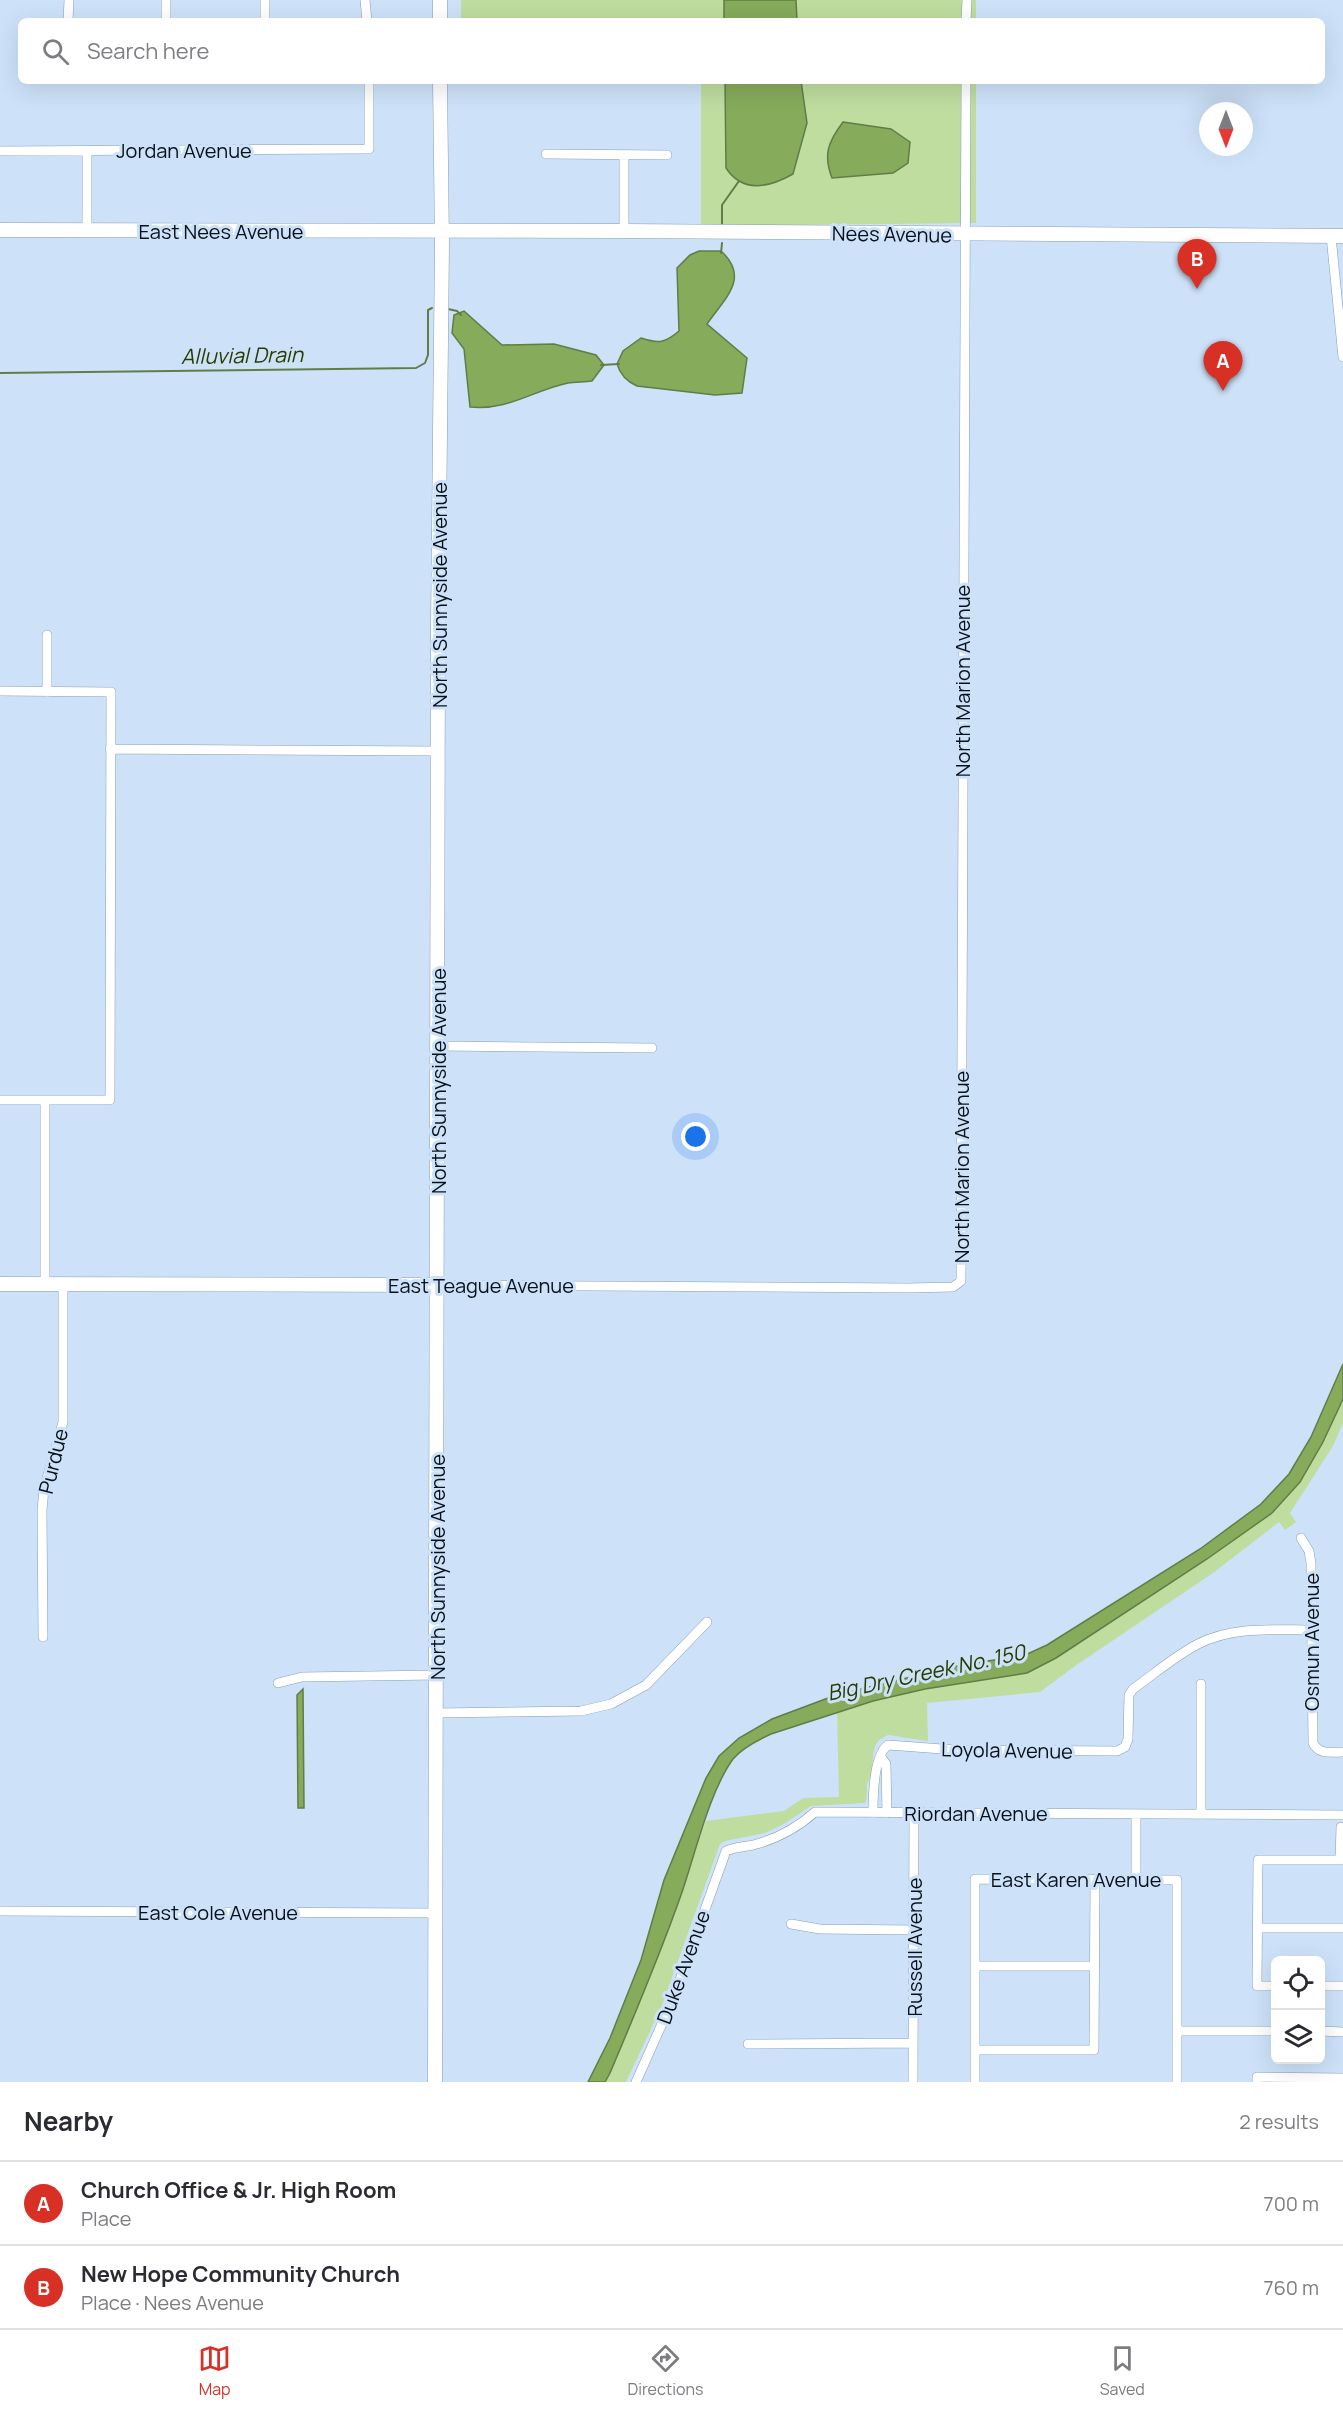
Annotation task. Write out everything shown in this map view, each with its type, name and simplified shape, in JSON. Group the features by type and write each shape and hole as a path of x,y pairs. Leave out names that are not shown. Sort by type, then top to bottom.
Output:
{"main road":[{"path":"440,0 440,18"},
{"name":"North Sunnyside Avenue","path":"435,2082 440,84"},
{"name":"East Nees Avenue","path":"0,230 441,232"},
{"name":"Nees Avenue","path":"441,232 624,231 1337,236"},
{"name":"East Teague Avenue","path":"0,1284 437,1285"}],"street":[{"path":"68,18 69,0"},
{"path":"166,0 166,18"},
{"path":"265,0 265,18"},
{"path":"365,0 367,18"},
{"path":"966,18 967,0"},
{"name":"Jordan Avenue","path":"0,151 369,149 369,84"},
{"name":"North Marion Avenue","path":"961,1281 963,235 966,84"},
{"path":"87,151 87,231"},
{"path":"546,154 667,155"},
{"path":"624,155 624,231"},
{"path":"1337,236 1343,357"},
{"path":"47,635 47,692"},
{"path":"0,691 111,692 110,1100 0,1100"},
{"path":"110,749 439,751"},
{"path":"438,1046 652,1048"},
{"path":"45,1100 45,1285"},
{"name":"East Teague Avenue","path":"437,1285 909,1288 953,1287 961,1281"},
{"name":"Purdue","path":"43,1637 42,1510 44,1489 63,1422 63,1285"},
{"name":"Osmun Avenue","path":"1301,1538 1309,1551 1311,1563 1312,1738 1315,1748 1322,1752 1343,1752"},
{"path":"436,1713 581,1711 611,1704 646,1685 707,1622"},
{"name":"Loyola Avenue","path":"881,1780 886,1764 881,1757 882,1752 888,1745 956,1750 1117,1751 1125,1747 1128,1739 1129,1695 1133,1689 1188,1650 1210,1639 1255,1629 1312,1630"},
{"path":"278,1683 302,1677 436,1675"},
{"path":"1201,1684 1201,1815"},
{"path":"873,1813 873,1786 881,1780 887,1813"},
{"name":"Riordan Avenue","path":"726,1851 784,1834 815,1812 1343,1815"},
{"name":"Russell Avenue","path":"913,2082 914,1813"},
{"path":"1136,1815 1136,1880"},
{"path":"1271,1986 1257,1986 1258,1860 1342,1860 1341,1827"},
{"name":"Duke Avenue","path":"636,2082 673,1999 726,1851"},
{"name":"East Karen Avenue","path":"975,1966 975,1879 1177,1880 1177,2031"},
{"path":"975,2050 1094,2050 1095,1879"},
{"name":"East Cole Avenue","path":"0,1911 436,1913"},
{"path":"791,1924 820,1929 914,1930"},
{"path":"1258,1928 1343,1928"},
{"path":"975,2082 975,1966 1095,1966"},
{"path":"1325,1986 1343,1986"},
{"path":"1177,2082 1177,2031 1271,2031"},
{"path":"1325,2031 1343,2032"},
{"path":"748,2044 913,2043"},
{"path":"1257,2080 1343,2078"}],"shaded area":[{"path":"461,0 976,0 976,18 461,18"},
{"path":"724,0 796,0 797,18 724,18"},
{"path":"701,84 976,84 976,223 701,226"},
{"path":"725,84 801,84 807,123 793,174 766,185 757,186 740,182 726,168"},
{"path":"843,122 891,129 910,142 908,163 893,173 832,178 829,170 828,149"},
{"path":"699,251 721,251 734,270 732,288 707,324 747,358 742,393 715,395 637,386 625,377 617,364 623,351 641,338 661,341 679,331 677,268 690,255"},
{"path":"464,311 502,345 554,344 596,355 604,365 592,381 556,386 497,406 470,407 464,349 452,333 454,315"},
{"path":"1343,1364 1343,1399 1323,1442 1300,1482 1272,1513 1207,1559 1056,1658 1027,1673 925,1689 873,1701 771,1734 737,1755 724,1773 710,1806 673,1917 610,2073 605,2082 588,2082 610,2038 641,1960 664,1880 706,1778 719,1756 739,1738 772,1719 836,1695 965,1664 1023,1656 1047,1645 1200,1549 1261,1504 1289,1474 1311,1437"},
{"path":"1343,1399 1343,1423 1333,1446 1290,1513 1296,1522 1285,1530 1279,1522 1213,1573 1040,1692 927,1703 928,1741 888,1735 878,1741 873,1754 872,1773 867,1784 865,1803 811,1806 765,1833 720,1844 661,2008 626,2082 605,2082 647,1985 706,1821 784,1811 803,1798 839,1797 837,1713 873,1701 925,1689 1027,1673 1056,1658 1207,1559 1272,1513 1323,1442"},
{"path":"303,1689 304,1808 298,1808 297,1695"}],"waterway":[{"name":"Alluvial Drain","path":"722,227 722,205 739,181"},
{"name":"Alluvial Drain","path":"721,253 722,243"},
{"name":"Alluvial Drain","path":"0,373 416,368 425,363 428,355 428,310 432,308"},
{"name":"Alluvial Drain","path":"448,309 457,311 461,315"},
{"name":"Alluvial Drain","path":"601,365 619,364"}],"place":[{"name":"New Hope Community Church","path":"1197,289"},
{"name":"Church Office & Jr. High Room","path":"1223,391"}],"water label":[{"name":"Big Dry Creek No. 150","path":"926,1672"}]}
